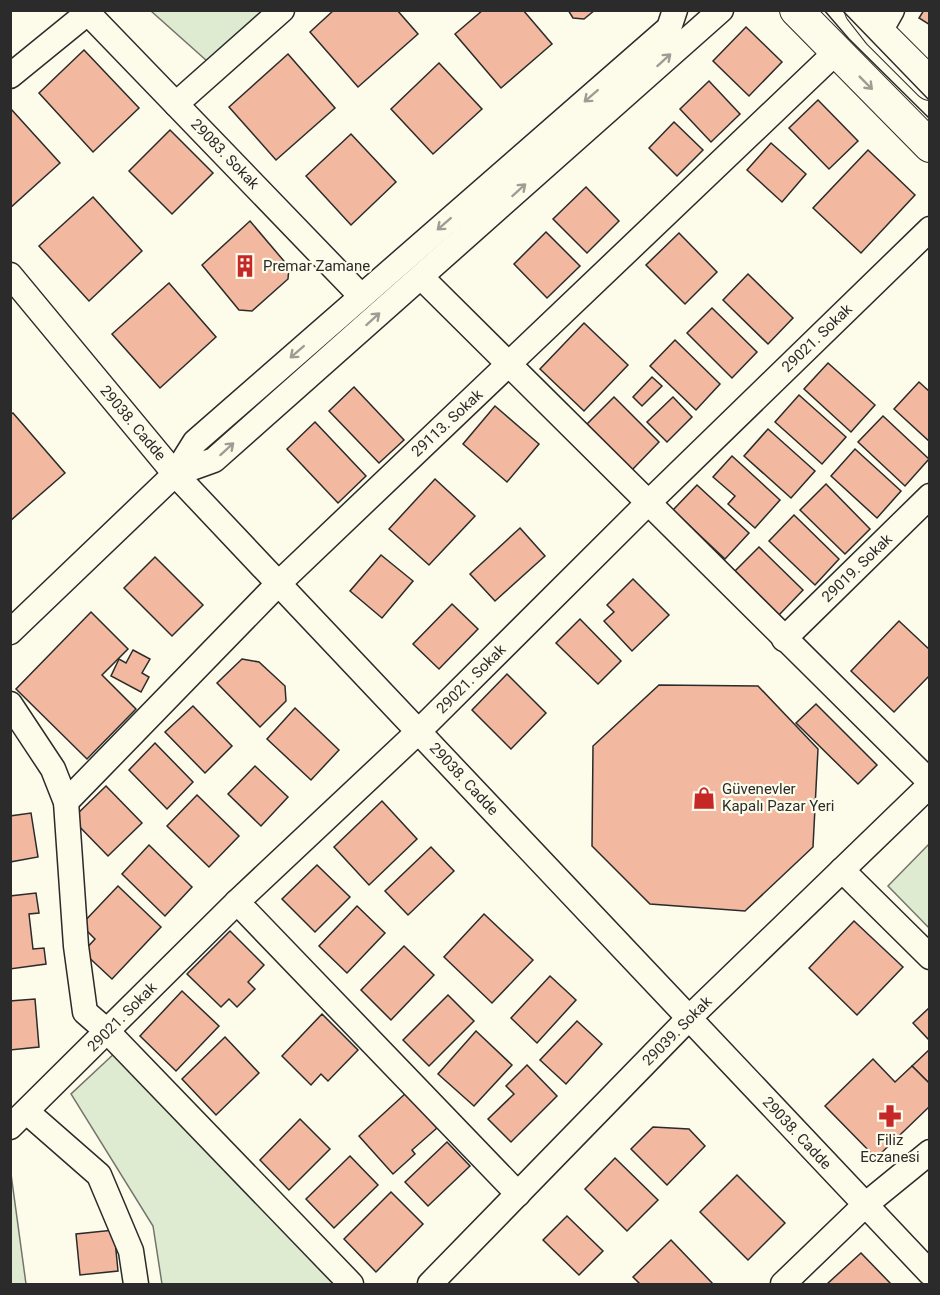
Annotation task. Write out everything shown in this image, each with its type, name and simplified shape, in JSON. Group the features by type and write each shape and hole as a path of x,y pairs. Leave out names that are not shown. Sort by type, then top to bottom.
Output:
{"main road":[{"path":"796,10 930,146"},
{"path":"877,18 930,84"}],"street":[{"path":"176,104 282,10"},
{"path":"10,632 175,474 195,442 669,28 675,10"},
{"path":"175,474 214,460 721,10"},
{"path":"10,75 89,12"},
{"name":"29083. Sokak","path":"89,12 361,296"},
{"name":"29113. Sokak","path":"66,802 279,584 836,52"},
{"name":"29021. Sokak","path":"19,1119 237,902 419,731 647,504 930,229"},
{"name":"29038. Cadde","path":"10,274 175,474 930,1273"},
{"path":"421,277 930,783"},
{"name":"29019. Sokak","path":"784,639 930,496"},
{"path":"10,704 53,769 66,802 76,946 86,1012 108,1032 351,1284"},
{"name":"29039. Sokak","path":"430,1284 689,1018 930,783"},
{"path":"842,870 930,957"},
{"path":"237,902 518,1194"},
{"path":"19,1119 99,1175 131,1251 136,1284"},
{"path":"783,1284 865,1205 930,1152"}],"green space":[{"path":"151,11 263,11 207,61"},
{"path":"929,844 929,928 888,886"},
{"path":"117,1051 334,1284 162,1284 153,1226 71,1094"},
{"path":"11,1174 26,1284 11,1284"}],"building":[{"path":"334,10 397,10 418,34 358,87 310,32"},
{"path":"483,10 523,10 552,44 501,88 455,34"},
{"path":"568,10 595,10 584,19 573,18"},
{"path":"924,10 930,10 930,25 919,18"},
{"path":"746,27 782,62 749,96 713,61"},
{"path":"84,50 139,108 93,152 39,93"},
{"path":"288,54 335,108 276,160 229,107"},
{"path":"439,63 482,109 433,154 391,109"},
{"path":"709,81 740,114 711,142 680,109"},
{"path":"818,100 858,141 829,169 789,128"},
{"path":"10,110 60,163 10,208"},
{"path":"674,122 703,150 677,176 649,148"},
{"path":"170,130 213,173 172,214 129,171"},
{"path":"351,134 396,182 351,225 306,176"},
{"path":"771,143 806,174 782,202 747,170"},
{"path":"868,150 915,195 861,253 813,208"},
{"path":"586,187 619,221 587,253 553,219"},
{"path":"93,197 142,251 89,301 39,246"},
{"name":"Premar Zamane","path":"250,221 289,267 288,279 252,311 239,310 202,265"},
{"path":"546,232 580,266 547,298 514,264"},
{"path":"679,233 717,272 685,304 646,265"},
{"path":"748,274 793,318 768,344 723,300"},
{"path":"169,283 216,337 160,388 112,334"},
{"path":"712,308 757,352 732,378 687,333"},
{"path":"584,323 628,365 584,411 540,369"},
{"path":"675,340 720,384 696,410 650,366"},
{"path":"828,363 875,405 851,432 804,389"},
{"path":"652,377 662,386 642,406 633,397"},
{"path":"919,382 930,392 930,442 894,409"},
{"path":"354,387 404,440 379,463 329,411"},
{"path":"799,395 846,437 822,464 775,422"},
{"path":"614,397 659,442 631,471 585,426"},
{"path":"673,397 692,417 667,442 647,422"},
{"path":"495,406 539,444 507,482 463,444"},
{"path":"13,413 65,473 10,521 10,415"},
{"path":"883,416 929,459 905,486 858,442"},
{"path":"315,422 366,476 338,503 287,449"},
{"path":"768,429 815,471 791,498 744,456"},
{"path":"855,449 901,491 877,518 831,476"},
{"path":"732,456 780,500 755,528 728,504 735,496 713,477"},
{"path":"435,479 475,516 429,565 389,529"},
{"path":"826,484 870,529 845,554 800,510"},
{"path":"697,485 749,533 725,559 673,510"},
{"path":"794,515 839,559 815,585 769,541"},
{"path":"520,528 545,556 495,601 470,574"},
{"path":"759,547 803,590 779,615 735,571"},
{"path":"381,555 413,581 382,618 350,591"},
{"path":"155,557 203,605 172,636 124,588"},
{"path":"633,579 669,615 632,651 604,621 614,612 607,605"},
{"path":"452,604 478,629 439,669 413,644"},
{"path":"91,612 128,649 102,675 136,709 87,759 16,689"},
{"path":"580,619 621,661 598,684 556,643"},
{"path":"899,621 930,650 930,675 894,712 851,671"},
{"path":"133,650 150,659 142,673 149,677 141,692 111,676 119,659 126,663"},
{"path":"242,659 259,662 285,686 286,701 260,727 217,683"},
{"path":"507,674 546,713 511,749 472,710"},
{"name":"Güvenevler Kapalı Pazar Yeri","path":"659,685 758,686 818,749 813,847 745,911 650,904 592,846 593,746"},
{"path":"816,704 877,765 858,784 796,723"},
{"path":"193,706 232,746 205,773 165,732"},
{"path":"295,708 339,750 311,780 267,739"},
{"path":"155,743 193,782 167,809 129,770"},
{"path":"255,766 288,797 261,826 228,794"},
{"path":"106,786 142,823 108,856 72,819"},
{"path":"197,795 239,836 209,867 167,826"},
{"path":"382,801 417,839 369,885 334,847"},
{"path":"31,813 38,857 10,862 10,816"},
{"path":"149,845 192,887 165,916 122,874"},
{"path":"431,847 454,871 408,915 385,891"},
{"path":"317,865 350,897 315,932 282,899"},
{"path":"118,886 161,927 112,979 83,952 95,939 81,925"},
{"path":"36,893 39,913 29,914 33,949 44,948 46,964 10,969 10,896"},
{"path":"357,906 385,933 347,973 319,946"},
{"path":"484,914 533,960 492,1003 444,957"},
{"path":"854,921 903,967 857,1015 809,968"},
{"path":"230,931 264,965 248,982 255,989 237,1007 229,999 221,1007 187,974"},
{"path":"404,946 434,975 391,1020 361,990"},
{"path":"550,976 576,1000 537,1043 511,1018"},
{"path":"182,991 219,1026 176,1071 140,1036"},
{"path":"448,995 474,1021 429,1066 403,1040"},
{"path":"35,999 39,1047 10,1050 10,1001"},
{"path":"930,1007 930,1041 913,1023"},
{"path":"322,1014 358,1050 328,1081 321,1074 311,1085 282,1056"},
{"path":"577,1021 602,1044 566,1084 540,1060"},
{"path":"476,1031 512,1065 474,1106 438,1074"},
{"path":"225,1037 259,1073 216,1115 182,1079"},
{"path":"930,1049 930,1084 912,1066"},
{"path":"873,1059 895,1082 912,1066 930,1084 930,1106 876,1158 825,1106"},
{"path":"527,1065 557,1096 511,1142 488,1119 514,1094 506,1086"},
{"path":"406,1093 437,1128 412,1150 415,1154 393,1174 359,1136"},
{"path":"300,1119 330,1149 289,1190 260,1160"},
{"path":"653,1127 689,1129 705,1146 667,1185 631,1149"},
{"path":"447,1142 470,1166 428,1206 405,1182"},
{"path":"350,1156 378,1185 334,1228 306,1199"},
{"path":"615,1158 658,1200 627,1231 585,1189"},
{"path":"737,1175 785,1223 748,1260 700,1212"},
{"path":"391,1192 423,1224 376,1272 344,1239"},
{"path":"567,1216 603,1251 579,1275 543,1240"},
{"path":"114,1230 118,1271 80,1275 76,1234"},
{"path":"671,1240 713,1284 640,1284 633,1277"},
{"path":"861,1253 891,1284 827,1284"}],"tram line":[{"path":"824,10 849,39 930,119"},
{"path":"842,10 930,101"}],"place":[{"name":"Premar Zamane","path":"245,266"},
{"name":"Güvenevler Kapalı Pazar Yeri","path":"704,798"},
{"name":"Filiz Eczanesi","path":"890,1116"}]}
